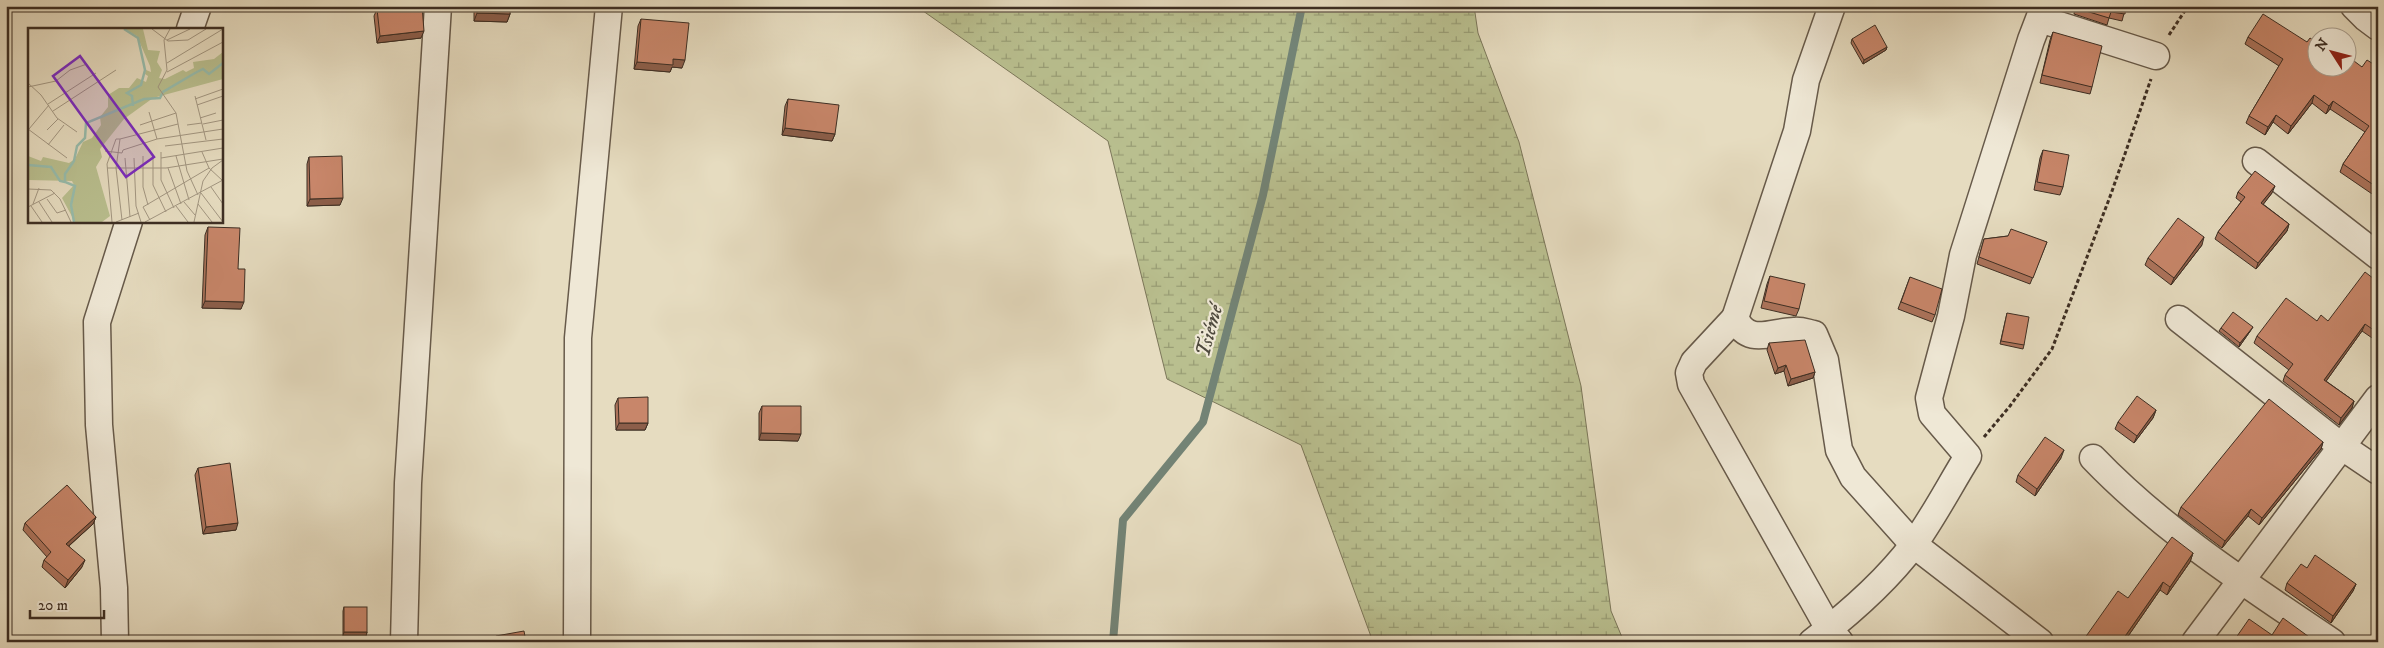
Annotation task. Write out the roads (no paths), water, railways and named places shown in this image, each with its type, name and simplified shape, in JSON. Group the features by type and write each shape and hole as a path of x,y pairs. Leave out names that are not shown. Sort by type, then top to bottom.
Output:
{"street":[{"path":"190,28 198,6"},
{"path":"404,642 408,483 438,6"},
{"path":"577,642 578,338 609,6"},
{"path":"1832,6 1806,80 1797,131 1735,318 1694,362 1689,373 1691,384 1827,637 1913,544 1968,456 1932,414 1929,398 1963,255 2031,40 2042,12 2156,56"},
{"path":"2354,6 2366,18 2378,26"},
{"path":"2256,162 2378,256"},
{"path":"115,642 114,588 99,425 97,322 129,222"},
{"path":"1735,318 1738,325 1746,332 1759,335 1766,336 1794,330 1814,334 1825,360 1840,450 1853,477 1913,544 2040,642"},
{"path":"2179,319 2341,446 2378,471"},
{"path":"2195,642 2378,398"},
{"path":"2092,458 2124,490 2240,580 2332,642"}],"waterway":[{"name":"Tsiémé","path":"1113,642 1123,520 1203,422 1263,195 1302,6"}]}
